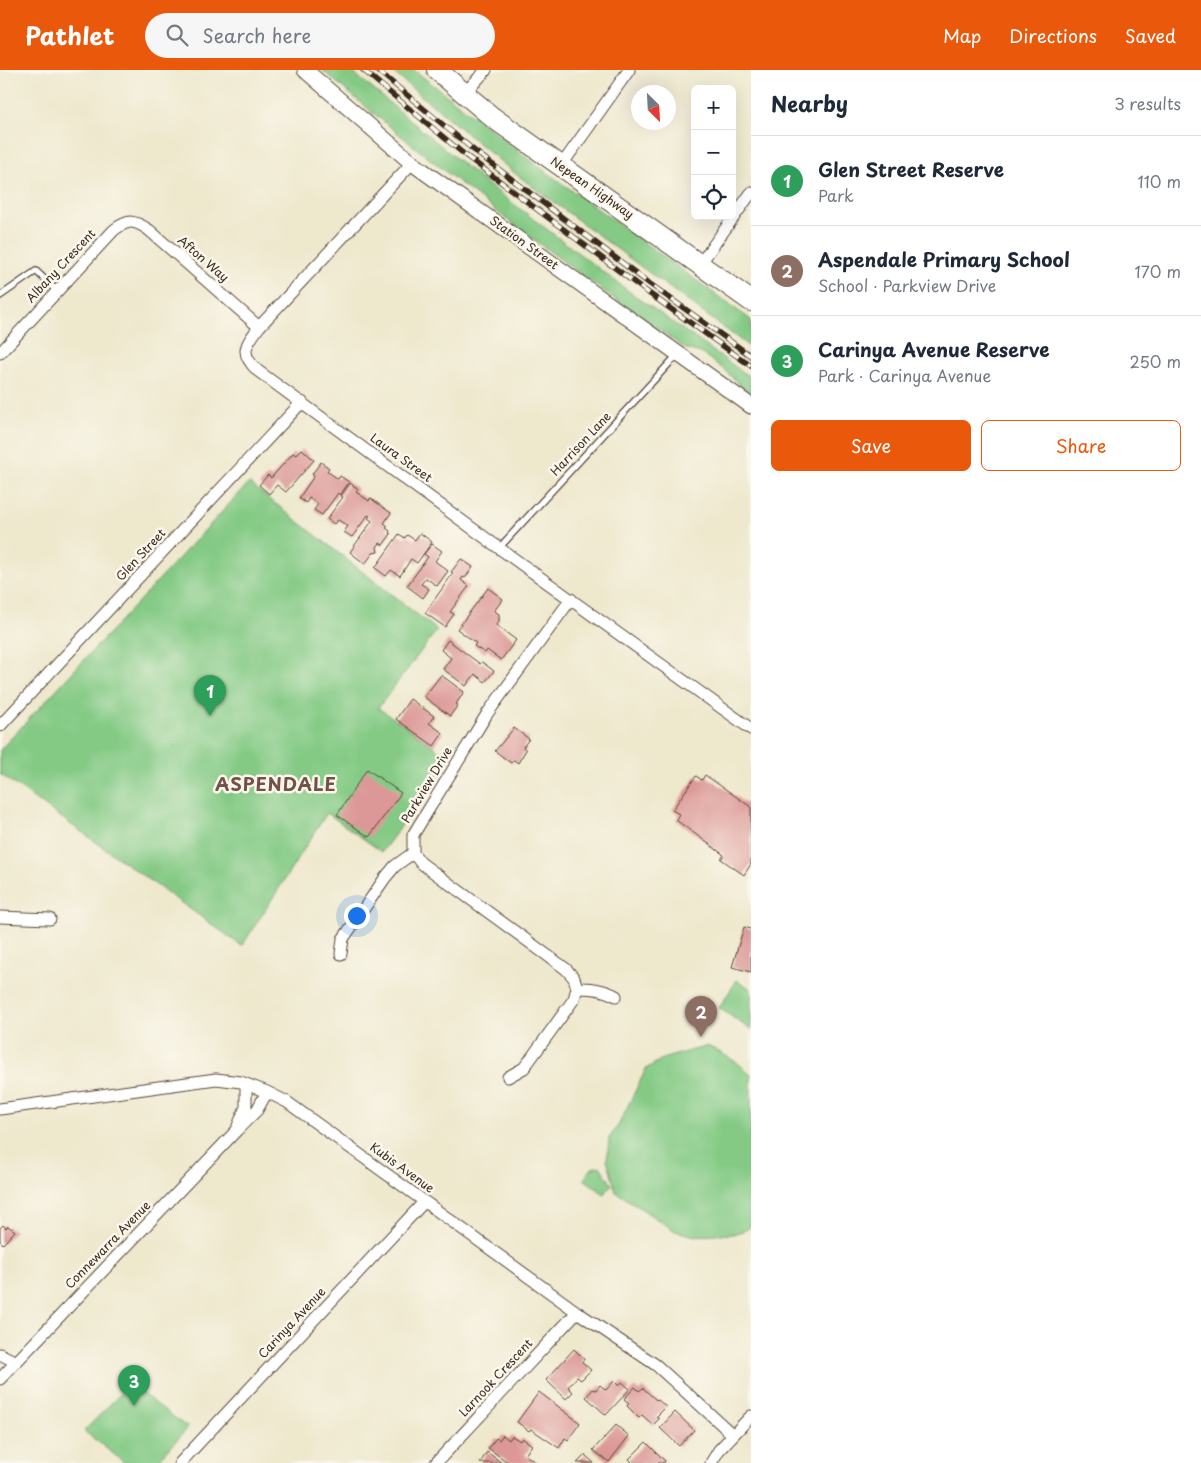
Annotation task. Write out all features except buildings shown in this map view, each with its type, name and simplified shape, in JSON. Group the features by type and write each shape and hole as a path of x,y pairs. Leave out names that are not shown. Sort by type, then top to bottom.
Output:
{"highway":[{"name":"Nepean Highway","path":"437,70 492,117 751,301"}],"street":[{"name":"Station Street","path":"305,70 412,163 751,406"},
{"path":"465,93 486,70"},
{"path":"561,166 629,70"},
{"name":"Laura Street","path":"412,163 259,327 248,342 246,355 249,363 258,372 302,402 499,548 751,729"},
{"path":"700,264 751,193"},
{"name":"Afton Way","path":"124,222 139,223 149,230 259,327"},
{"name":"Albany Crescent","path":"0,353 114,230 124,222"},
{"name":"Glen Street","path":"0,726 302,402"},
{"name":"Parkview Drive","path":"413,854 413,835 482,721 571,599"},
{"path":"341,954 343,939 385,878 395,866 413,854 421,863 566,969 574,978 577,988 574,999 524,1068 508,1077"},
{"path":"0,917 50,919"},
{"path":"577,988 593,988 616,996"},
{"name":"Kubis Avenue","path":"0,1109 216,1079 241,1082 267,1092 286,1102 577,1312 656,1365 733,1435"},
{"name":"Connewarra Avenue","path":"236,1130 246,1107 246,1084"},
{"name":"Connewarra Avenue","path":"0,1379 257,1110 267,1092"},
{"name":"Carinya Avenue","path":"180,1463 424,1202"},
{"name":"Larnook Crescent","path":"436,1463 577,1312"},
{"path":"0,1354 16,1362"},
{"path":"711,1463 719,1450 751,1416"}],"lane":[{"path":"0,296 36,271 57,291"},
{"name":"Harrison Lane","path":"499,548 678,354"}],"green space":[{"path":"322,70 350,70 482,180 627,290 751,378 751,395 722,368 701,353 686,349 592,283 455,179"},
{"path":"390,70 414,70 538,166 751,320 751,348 517,175"},
{"path":"249,483 437,630 378,708 450,759 382,852 327,813 242,946 0,774 0,750"},
{"path":"737,980 751,989 751,1030 719,1008"},
{"path":"708,1046 737,1063 751,1075 751,1226 746,1230 733,1234 695,1236 675,1231 616,1192 607,1159 609,1138 619,1124 646,1069 662,1059"},
{"path":"600,1166 612,1185 604,1194 584,1179 592,1168"},
{"path":"130,1384 188,1428 155,1463 125,1463 84,1431"}],"railway":[{"path":"363,70 465,155 643,289 751,366"},
{"path":"377,70 476,152 650,284 751,356"}],"place":[{"name":"Glen Street Reserve","path":"210,716"},
{"name":"Aspendale Primary School","path":"701,1037"},
{"name":"Carinya Avenue Reserve","path":"134,1406"}],"district":[{"name":"ASPENDALE","path":"276,785"}]}
